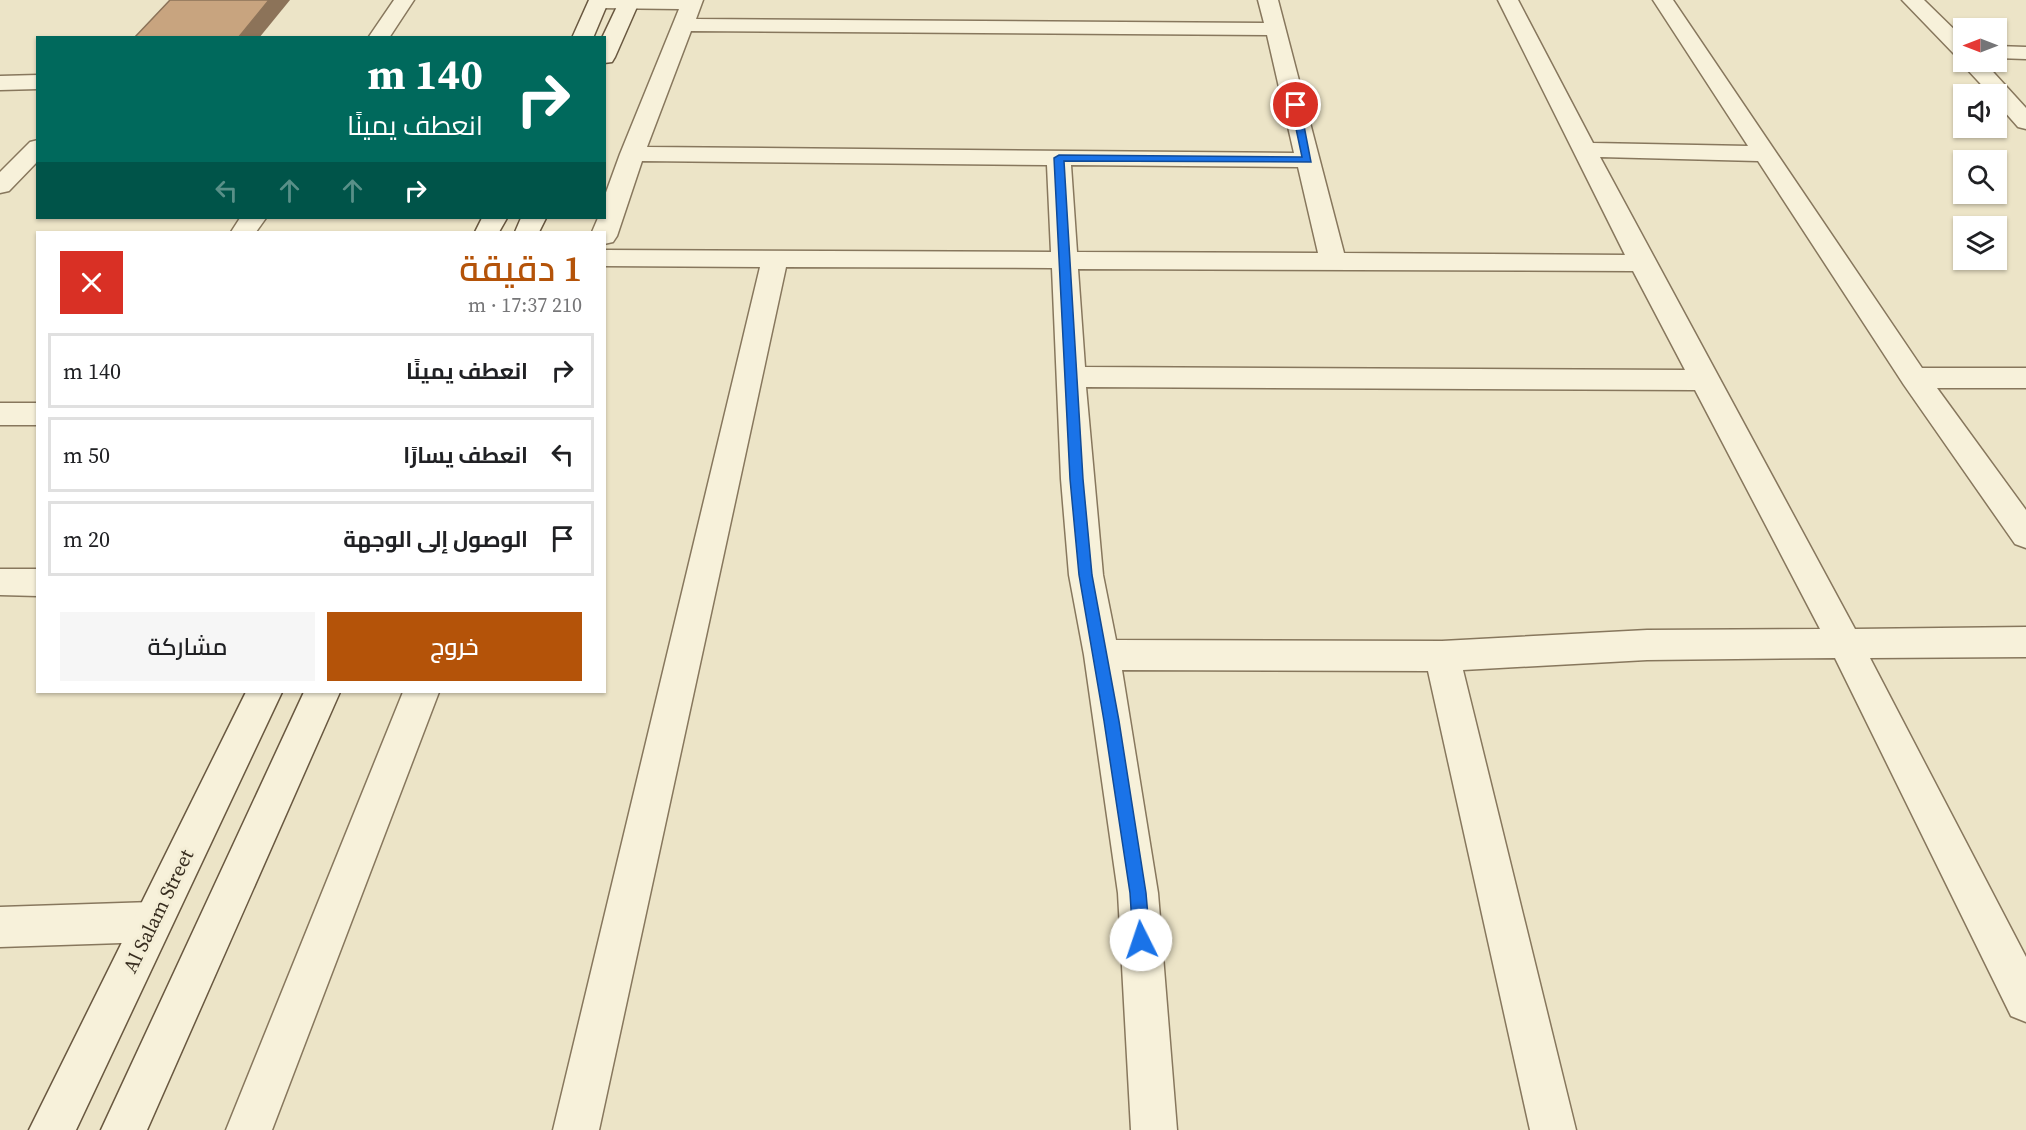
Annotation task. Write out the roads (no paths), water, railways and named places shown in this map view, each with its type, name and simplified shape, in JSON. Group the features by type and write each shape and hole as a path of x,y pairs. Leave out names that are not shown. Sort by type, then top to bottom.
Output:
{"street":[{"path":"379,36 404,0"},
{"path":"1268,0 1333,261"},
{"path":"1508,0 1642,263 1845,643 2026,1001"},
{"path":"1663,0 1914,378 2026,535"},
{"path":"1911,0 1953,40"},
{"path":"583,36 599,1 693,1 632,154 606,231"},
{"path":"606,53 629,1"},
{"path":"683,25 830,17 1076,18 1276,29"},
{"path":"2007,52 2026,53"},
{"path":"1982,72 2026,122"},
{"path":"0,82 36,82"},
{"path":"0,186 36,149"},
{"path":"1584,150 1765,154"},
{"path":"632,154 1308,160"},
{"path":"1059,158 1071,378 1086,575 1102,655 1138,893 1154,1130"},
{"path":"606,258 775,257 1642,263"},
{"path":"576,1130 775,257"},
{"path":"1071,378 1705,380"},
{"path":"1914,378 2026,378"},
{"path":"0,414 36,414"},
{"path":"0,582 36,584"},
{"path":"1102,655 1442,656 1647,645 2026,642"},
{"path":"1442,656 1553,1130"},
{"name":"Al Salam Street","path":"52,1130 264,693"},
{"path":"124,1130 322,693"},
{"path":"249,1130 421,693"},
{"path":"0,927 152,922"}]}
